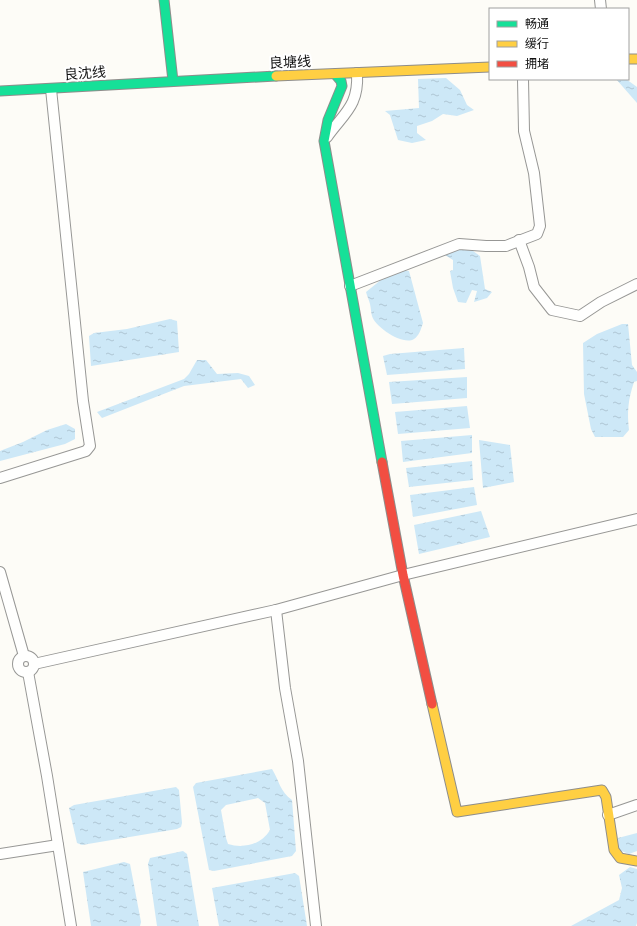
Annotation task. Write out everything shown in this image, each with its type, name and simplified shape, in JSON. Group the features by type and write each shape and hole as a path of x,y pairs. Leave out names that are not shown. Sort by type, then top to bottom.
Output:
{"street":[{"path":"164,0 173,81"},
{"name":"良塘线","path":"173,81 489,67"},
{"path":"324,141 334,126 348,111 355,98 358,87 357,73"},
{"path":"335,74 341,81 342,86 328,120 324,141 403,575 457,812 602,790 606,797 614,850 620,858 637,861"},
{"path":"350,286 459,244 506,246 537,234 540,226 534,173 524,132 522,80"},
{"name":"良沈线","path":"0,91 173,81"},
{"path":"0,478 86,451 90,446 83,401 51,89"},
{"path":"519,240 529,267 534,287 552,310 580,316 601,302 637,284"},
{"path":"0,572 24,656 18,665 23,671 276,610 403,575 637,519"},
{"path":"276,610 285,688 298,761 316,926"},
{"path":"31,668 71,926"},
{"path":"608,815 637,805"},
{"path":"0,854 58,845"}],"water":[{"path":"446,78 460,90 467,105 474,110 457,116 443,114 432,121 417,126 417,133 426,140 412,143 398,140 390,115 385,111 419,108 418,79"},
{"path":"617,80 627,80 637,87 637,103"},
{"path":"462,247 473,251 480,256 485,289 492,292 487,298 474,302 477,291 472,290 466,303 458,302 453,288 450,271 453,270 453,260 445,255"},
{"path":"401,270 409,271 423,323 417,336 414,339 409,340 397,338 378,325 372,316 366,292 387,275"},
{"path":"170,319 177,321 179,352 91,366 89,336 94,333 127,329"},
{"path":"622,324 628,324 632,365 637,372 637,381 634,382 629,400 629,430 623,437 595,437 591,429 584,394 583,343 597,334"},
{"path":"464,348 465,369 387,375 383,356 390,354"},
{"path":"197,360 206,360 217,374 238,373 249,376 255,385 248,388 241,379 184,386 102,418 97,412 184,379 189,374"},
{"path":"467,377 467,398 392,404 389,382"},
{"path":"467,406 470,428 398,434 395,412"},
{"path":"66,424 75,429 75,439 65,444 0,461 0,451 47,430"},
{"path":"472,435 472,453 403,462 401,441"},
{"path":"479,440 510,445 514,482 483,488"},
{"path":"472,461 473,480 409,487 406,468"},
{"path":"474,487 477,505 413,517 410,495"},
{"path":"481,511 490,537 419,554 414,525"},
{"path":"272,769 282,790 292,800 296,851 292,856 214,871 209,870 193,787 196,783","holes":["258,798 265,803 270,830 267,835 252,844 240,846 228,844 221,810 226,805"]},
{"path":"176,787 179,790 182,823 181,827 177,829 82,845 77,843 69,808 74,805"},
{"path":"637,833 637,851 629,854 619,850 618,838"},
{"path":"183,851 187,854 199,926 157,926 148,864 150,858"},
{"path":"124,862 130,864 141,922 140,926 91,926 83,872"},
{"path":"630,867 637,869 636,926 571,926 619,900 622,888 619,875"},
{"path":"295,873 299,876 307,926 219,926 212,888"}],"traffic: fast":[{"path":"164,0 173,81"},
{"path":"335,74 341,81 342,86 328,120 324,141 382,462"},
{"path":"0,91 276,76"}],"traffic: slow":[{"path":"629,59 637,59"},
{"path":"276,76 489,67"},
{"path":"432,704 457,812 602,790 606,797 614,850 620,858 637,861"}],"traffic: jam":[{"path":"382,462 403,575 432,704"}]}
